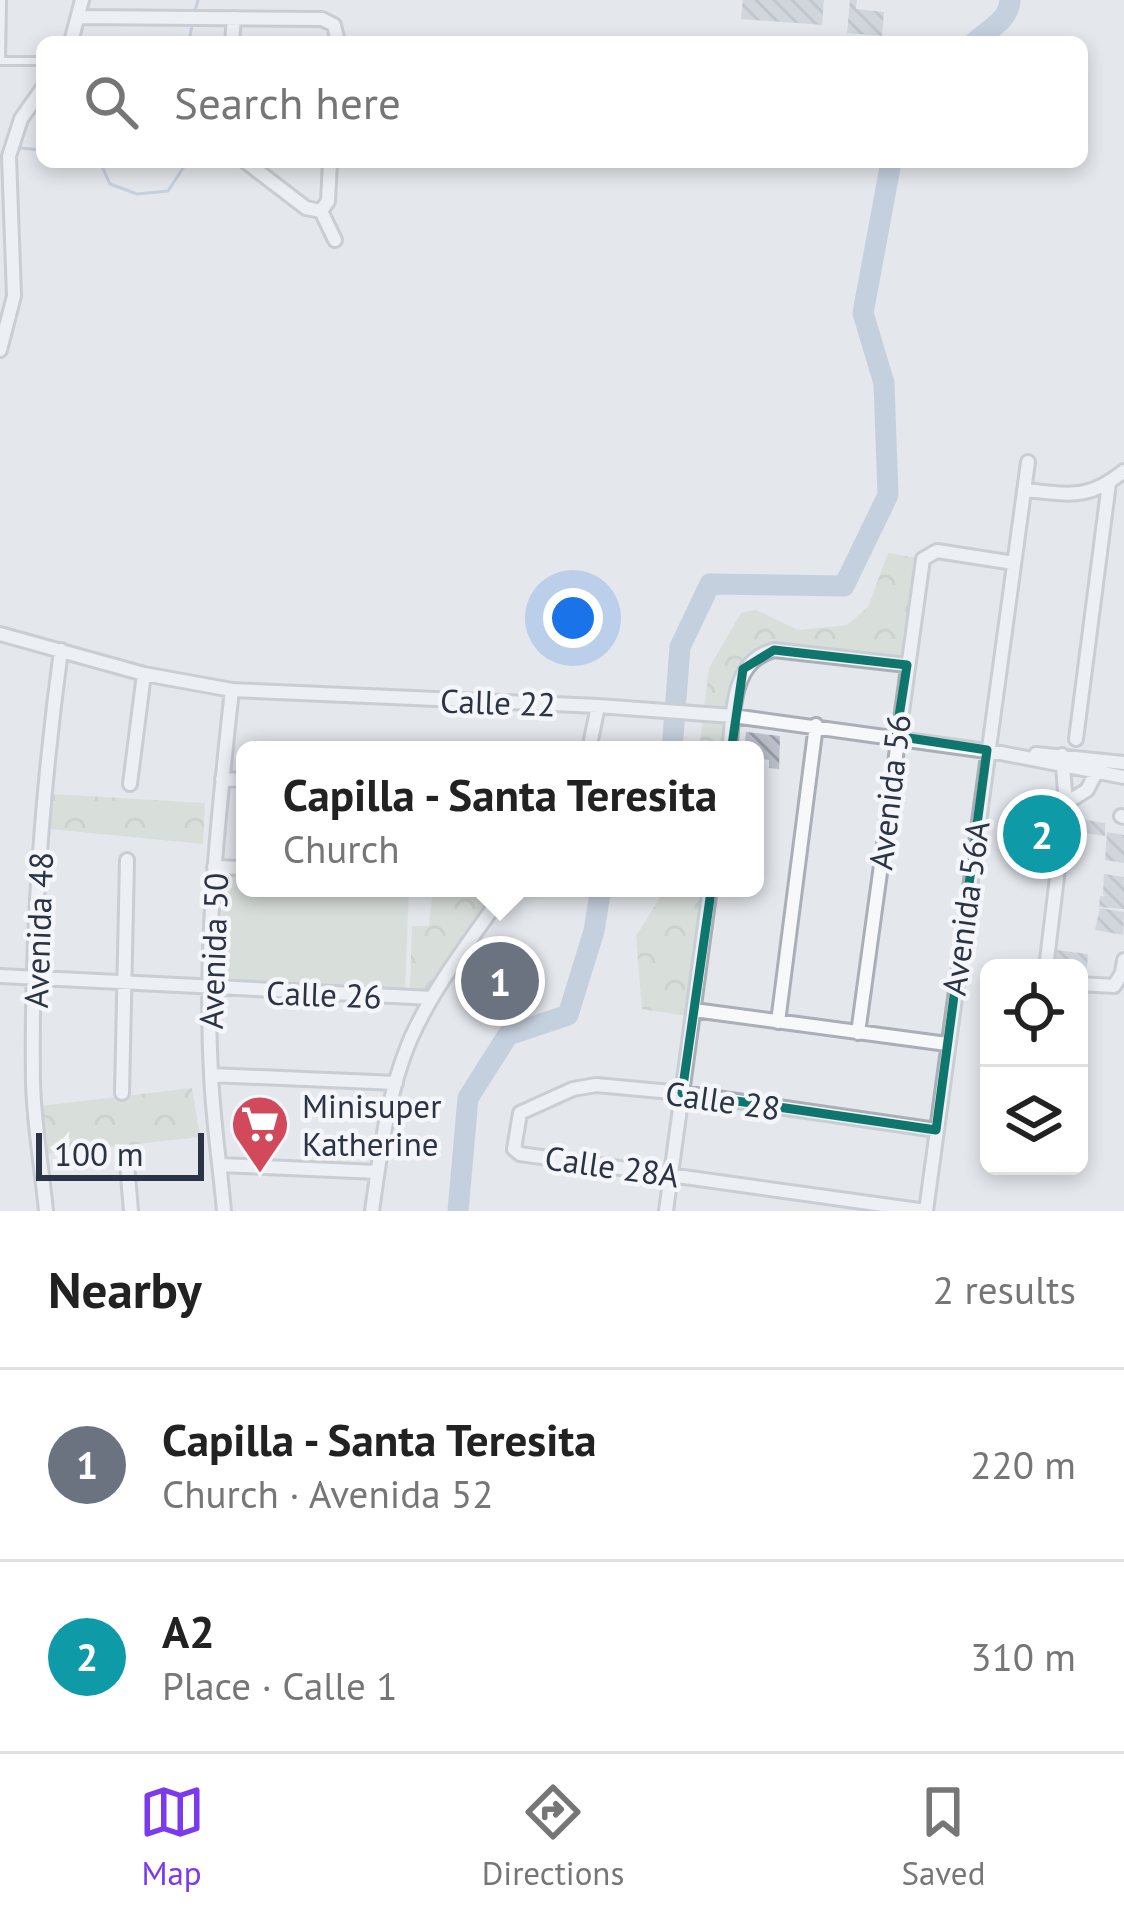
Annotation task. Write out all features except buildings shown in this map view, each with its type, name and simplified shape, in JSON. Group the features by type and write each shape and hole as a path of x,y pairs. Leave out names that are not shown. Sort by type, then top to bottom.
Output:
{"street":[{"path":"73,36 82,0"},
{"path":"80,17 322,19 334,25 337,36"},
{"path":"232,36 234,18"},
{"path":"0,350 14,296 9,156 12,138 36,99"},
{"path":"253,168 306,208 321,211"},
{"path":"321,211 328,201 330,168"},
{"path":"321,211 335,240"},
{"name":"Avenida 56A","path":"926,1211 947,1044 994,751 1028,462"},
{"path":"1024,490 1084,495 1124,471"},
{"path":"1076,739 1109,484"},
{"name":"Avenida 56","path":"858,1033 923,559 937,551 1013,562"},
{"name":"Calle 22","path":"0,634 144,674 232,691 733,716 1097,766 1124,777"},
{"name":"Avenida 48","path":"46,1211 33,1086 35,979 45,770 61,650"},
{"path":"730,741 742,669 755,656 774,650 907,664"},
{"path":"130,784 144,674"},
{"name":"Avenida 50","path":"224,1211 211,1075 209,990 214,867 232,691"},
{"path":"591,741 598,706"},
{"path":"778,1022 816,725"},
{"path":"1047,959 1066,802 1062,761"},
{"name":"Calle 22","path":"1097,766 1124,763"},
{"path":"1066,802 1087,790 1097,766"},
{"path":"222,779 236,780"},
{"path":"122,1093 127,860"},
{"path":"214,867 236,868"},
{"path":"372,1211 396,1082 409,1041 432,998 501,897"},
{"path":"666,1211 709,897"},
{"path":"1088,985 1107,987 1118,980 1124,960"},
{"name":"Calle 26","path":"0,976 432,998"},
{"path":"694,1010 947,1044"},
{"path":"211,1075 396,1082"},
{"name":"Calle 28","path":"514,1149 517,1117 583,1087 682,1094 935,1130"},
{"name":"Calle 28A","path":"514,1149 520,1154 926,1211"},
{"path":"127,1164 131,1211"},
{"path":"220,1165 377,1172"}],"lane":[{"path":"2,0 0,61 36,61"}],"highlighted area":[{"path":"774,650 907,665 896,736 987,750 936,1130 682,1093 743,669"}],"green space":[{"path":"888,553 923,559 907,665 774,650 748,662 731,741 700,741 709,668 741,613 756,610 798,630 847,625 868,607"},
{"path":"51,794 205,803 203,844 49,829"},
{"path":"223,873 236,874 236,897 409,897 405,990 218,984"},
{"path":"432,897 490,897 428,989 410,989 412,926 429,926"},
{"path":"660,897 709,897 693,1017 642,1009 636,936"},
{"path":"192,1088 200,1137 47,1154 40,1106"}],"waterway":[{"path":"195,11 198,0"},
{"path":"982,36 1002,19 1010,0"},
{"path":"190,36 193,20"},
{"path":"19,148 36,149"},
{"path":"103,168 110,184 137,194 168,191 183,168"},
{"path":"673,741 680,647 710,584 844,586 888,495 884,383 863,313 890,168"},
{"path":"458,1211 468,1098 508,1035 568,1015 600,897"}],"place":[{"name":"A2","path":"1042,834"},
{"name":"Capilla - Santa Teresita","path":"500,981"},
{"name":"Minisuper Katherine","path":"260,1175"}]}
